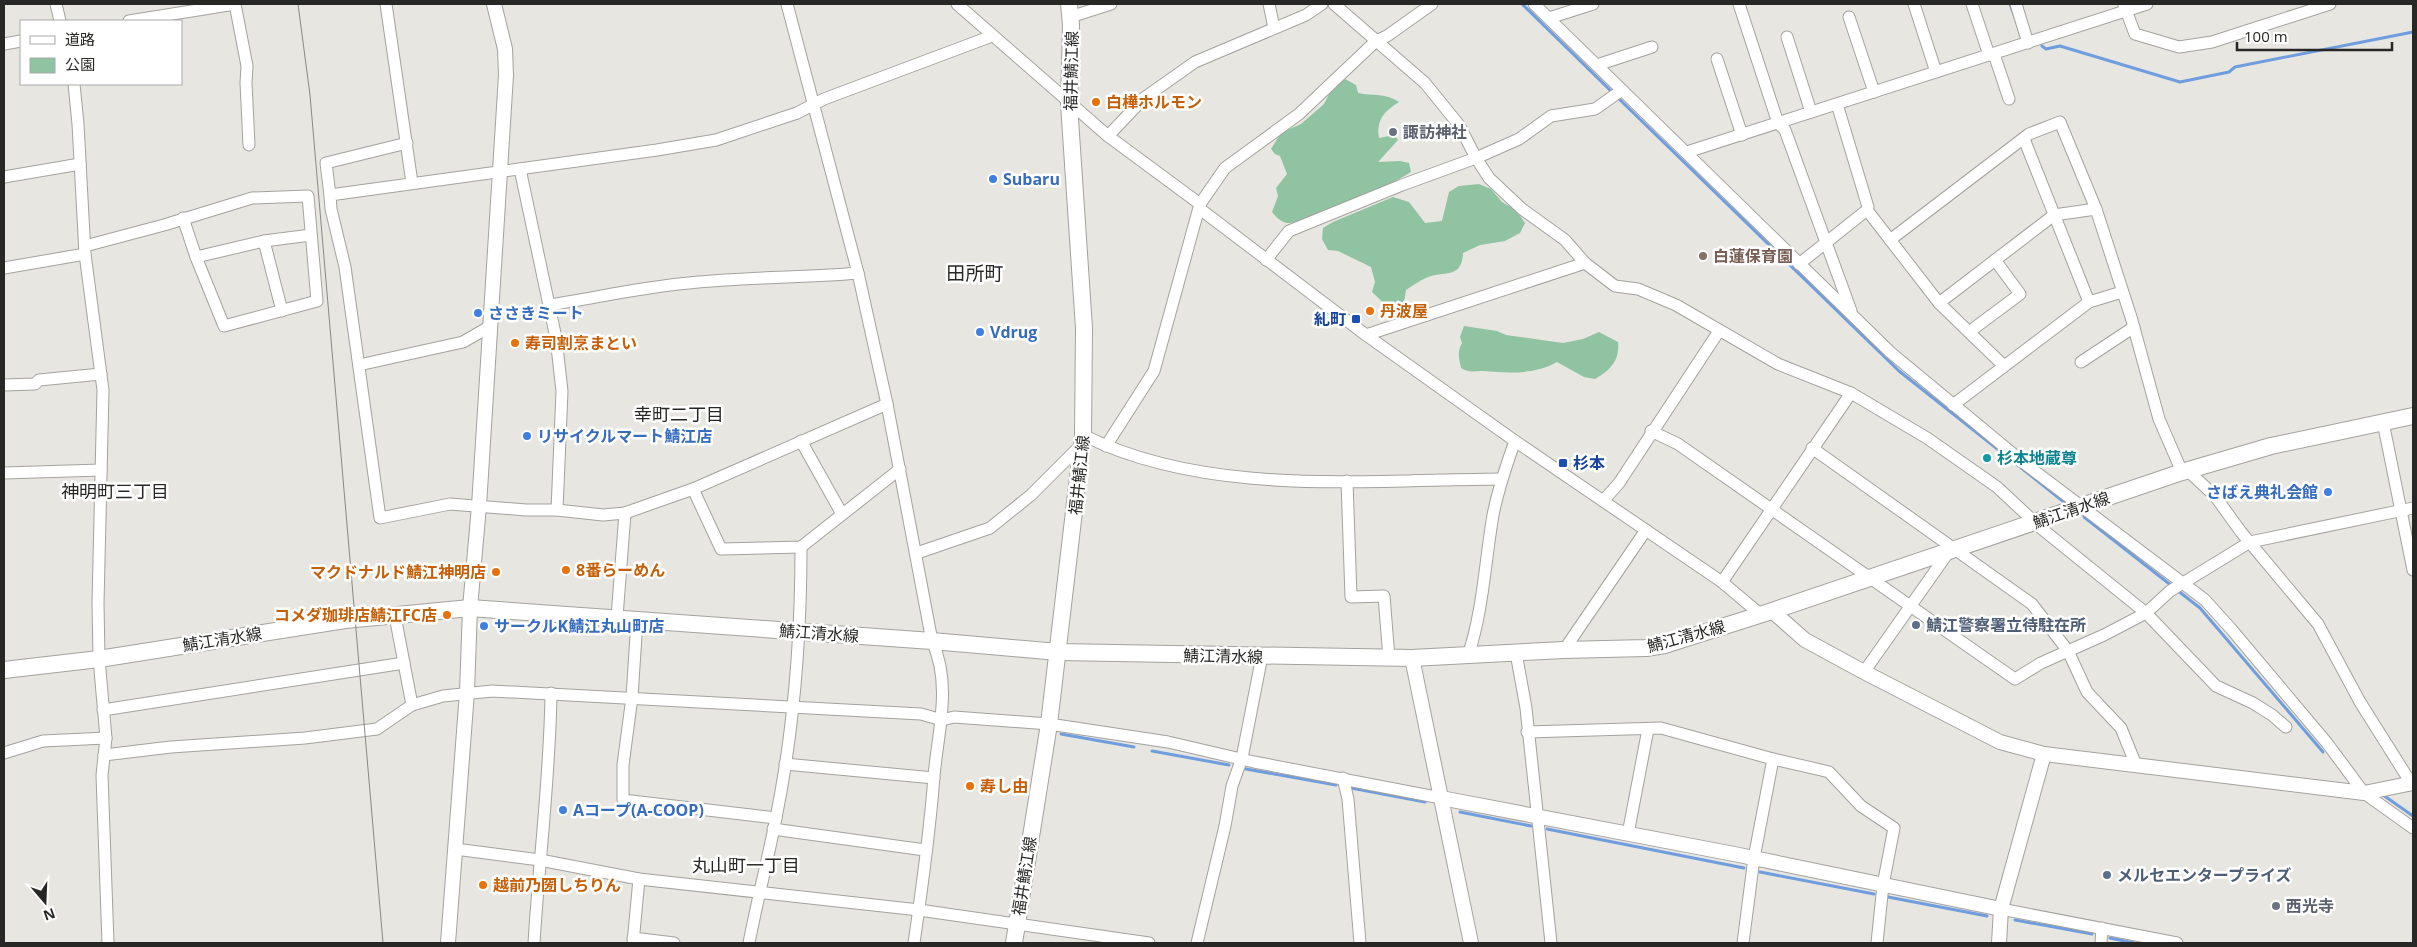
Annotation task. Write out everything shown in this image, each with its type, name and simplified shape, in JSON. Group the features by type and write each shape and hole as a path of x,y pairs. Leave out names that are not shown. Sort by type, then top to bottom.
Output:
{"main road":[{"name":"福井鯖江線","path":"1014,943 1049,724 1083,439 1084,328 1069,104 1070,10"},
{"name":"鯖江清水線","path":"4,670 99,659 345,620 470,608 932,641 1058,652 1412,658 1564,650 1646,648 1665,645 1766,612 2184,471 2271,446 2413,416"}],"street":[{"path":"56,4 60,20"},
{"path":"135,20 235,4 247,66 249,145"},
{"path":"386,4 412,182"},
{"path":"448,943 467,692 470,608 506,74 505,49 494,4"},
{"path":"787,4 812,105 858,272 917,553 932,641 938,652 941,673 942,720 914,943"},
{"path":"957,4 1069,104 1266,260 1366,335 1515,441 1766,612 1804,640 2000,742 2044,754 2364,793 2412,783 2360,702 2318,624 2250,542 2215,496 2184,471 2159,419 2134,327 2096,209 2060,122 2029,134 1890,240"},
{"path":"1070,10 1111,4"},
{"path":"1268,4 1274,28"},
{"path":"1108,136 1144,98 1195,62 1306,15 1322,4"},
{"path":"1334,4 1425,83 1459,124 1476,158 1489,178 1522,209 1565,240 1585,263 1615,286 1638,289 1676,305 1778,364 1851,392 1943,449 1997,487 2036,522 2146,613 2216,686 2253,703 2286,727"},
{"path":"1106,446 1154,371 1200,206 1225,168 1298,114 1376,40 1387,36 1432,4"},
{"path":"1534,4 1597,65 1617,94 1687,152 1890,352 2024,463 2083,506 2177,587 2205,600 2327,743 2364,793 2413,828"},
{"path":"1548,18 1593,4"},
{"path":"1739,4 1778,123 1784,130 1853,316"},
{"path":"1914,4 1936,72"},
{"path":"1972,4 2009,99"},
{"path":"2016,4 2028,43"},
{"path":"1687,152 2028,43 2124,7 2148,4"},
{"path":"2124,7 2136,34 2179,47 2212,42 2330,4"},
{"path":"1849,17 1874,92"},
{"path":"330,195 716,140 797,113 812,105 992,36"},
{"path":"1787,37 1811,112"},
{"path":"4,44 20,41"},
{"path":"1597,65 1652,47"},
{"path":"1717,59 1742,135"},
{"path":"74,85 85,250 101,374 99,659 106,738 102,775 108,943"},
{"path":"1266,260 1289,231 1402,185 1476,158 1518,139 1551,116 1595,109 1617,94"},
{"path":"1837,104 1868,206 1867,210 1939,303 2004,366"},
{"path":"2024,139 2089,302"},
{"path":"406,143 326,163 331,209 345,267 380,518 450,504 526,510 557,510 603,515 625,513 693,489 887,404"},
{"path":"4,177 80,164"},
{"path":"520,169 556,338 562,391 557,510"},
{"path":"4,268 85,250 184,218 252,198 308,196 317,301 224,326 196,257 184,218"},
{"path":"1939,303 2054,215 2096,209"},
{"path":"1799,264 1867,210"},
{"path":"196,257 264,241 312,235"},
{"path":"264,241 282,311"},
{"path":"1969,332 2020,294 1995,260"},
{"path":"1366,335 1585,263"},
{"path":"549,305 687,283 754,277 825,276 858,272"},
{"path":"1953,405 2089,302 2122,292"},
{"path":"359,364 463,342 489,327"},
{"path":"2081,362 2134,327"},
{"path":"1603,501 1618,483 1719,331"},
{"path":"4,385 35,384 39,380 101,374"},
{"path":"1722,582 1851,392"},
{"path":"2383,422 2413,570"},
{"path":"1651,431 1678,444 1770,510 2015,679 2041,663 2104,635 2146,613 2177,587 2250,542 2413,508"},
{"path":"917,553 990,528 1031,495 1083,439 1168,465 1226,476 1346,481 1501,479"},
{"path":"801,441 842,514"},
{"path":"1468,656 1476,632 1493,514 1501,479 1515,441"},
{"path":"1812,448 2032,604 2068,651 2087,692 2121,728 2136,765"},
{"path":"693,489 721,549 801,547 900,469"},
{"path":"4,473 101,470"},
{"path":"1346,481 1351,597 1384,596 1389,658"},
{"path":"617,618 625,513"},
{"path":"1564,650 1646,530"},
{"path":"749,943 785,764 799,632 801,547"},
{"path":"1864,672 1952,548"},
{"path":"395,616 412,705"},
{"path":"637,620 632,697 624,766 623,800 925,850"},
{"path":"1516,653 1526,708 1527,732 1551,943"},
{"path":"1197,943 1225,826 1232,786 1242,758 1262,656"},
{"path":"1412,658 1471,943"},
{"path":"104,710 404,662"},
{"path":"104,755 171,747 305,738 376,729 412,705 443,696 467,692 551,693 632,697 921,714 942,720 954,717 1049,724 1168,742 1440,798 1754,858 2177,943"},
{"path":"534,943 540,860 544,839 551,693"},
{"path":"1527,732 1662,728 1773,759 1829,772 1861,806 1894,828 1883,884 1877,943"},
{"path":"1628,834 1648,729"},
{"path":"4,753 43,741 106,738"},
{"path":"1999,943 2001,908 2044,754"},
{"path":"1743,943 1754,858 1773,759"},
{"path":"785,764 934,778"},
{"path":"1343,778 1348,799 1360,943"},
{"path":"455,849 540,860 640,879 760,894 919,910 1149,943"},
{"path":"640,879 633,941 674,943"},
{"path":"2101,943 2102,928"}],"green space":[{"path":"1345,79 1356,85 1358,93 1385,96 1399,102 1380,121 1379,138 1394,135 1398,140 1378,162 1400,161 1409,163 1411,172 1329,211 1296,222 1287,223 1278,219 1272,212 1278,196 1276,188 1287,174 1280,156 1271,149 1281,133 1301,124 1324,104 1331,90"},
{"path":"1479,184 1491,189 1502,202 1516,210 1525,223 1520,233 1505,241 1480,245 1463,253 1462,261 1455,271 1426,278 1406,290 1403,309 1397,312 1391,310 1372,292 1375,282 1371,267 1338,251 1328,250 1322,239 1323,228 1333,222 1393,197 1409,202 1425,223 1442,221 1449,192 1459,186"},
{"path":"1464,326 1497,331 1506,335 1563,343 1583,339 1599,332 1618,342 1616,360 1605,372 1595,379 1584,377 1557,362 1539,369 1521,372 1464,370 1461,368 1459,349 1462,343 1460,337"}],"waterway":[{"path":"1522,4 1613,93"},
{"path":"2010,4 2021,33"},
{"path":"2042,46 2046,49 2060,46 2180,82 2229,72 2235,67 2413,32"},
{"path":"1617,97 1899,371 2064,502"},
{"path":"2084,517 2172,586"},
{"path":"2177,590 2200,608 2323,752"},
{"path":"1061,734 1134,747"},
{"path":"1152,751 1229,765"},
{"path":"1246,769 1336,785"},
{"path":"1351,788 1425,802"},
{"path":"2383,795 2413,816"},
{"path":"1460,812 1531,826"},
{"path":"1547,829 1744,868"},
{"path":"1760,872 1874,894"},
{"path":"1888,897 1987,916"},
{"path":"2015,920 2092,934"},
{"path":"2110,938 2134,943"}],"tram line":[{"path":"298,4 310,95 383,943"}],"place":[{"name":"白樺ホルモン","path":"1096,102"},
{"name":"諏訪神社","path":"1393,132"},
{"name":"Subaru","path":"993,179"},
{"name":"白蓮保育園","path":"1703,256"},
{"name":"丹波屋","path":"1370,311"},
{"name":"ささきミート","path":"478,313"},
{"name":"糺町","path":"1356,319"},
{"name":"Vdrug","path":"980,332"},
{"name":"寿司割烹まとい","path":"515,343"},
{"name":"リサイクルマート鯖江店","path":"527,436"},
{"name":"杉本地蔵尊","path":"1987,458"},
{"name":"杉本","path":"1563,463"},
{"name":"さばえ典礼会館","path":"2328,492"},
{"name":"8番らーめん","path":"566,570"},
{"name":"マクドナルド鯖江神明店","path":"496,572"},
{"name":"コメダ珈琲店鯖江FC店","path":"447,615"},
{"name":"鯖江警察署立待駐在所","path":"1916,625"},
{"name":"サークルK鯖江丸山町店","path":"484,626"},
{"name":"寿し由","path":"970,786"},
{"name":"Aコープ(A-COOP)","path":"563,810"},
{"name":"メルセエンタープライズ","path":"2107,875"},
{"name":"越前乃圀しちりん","path":"483,885"},
{"name":"西光寺","path":"2276,906"}],"district":[{"name":"田所町","path":"975,273"},
{"name":"幸町二丁目","path":"679,414"},
{"name":"神明町三丁目","path":"115,491"},
{"name":"丸山町一丁目","path":"746,865"}]}
